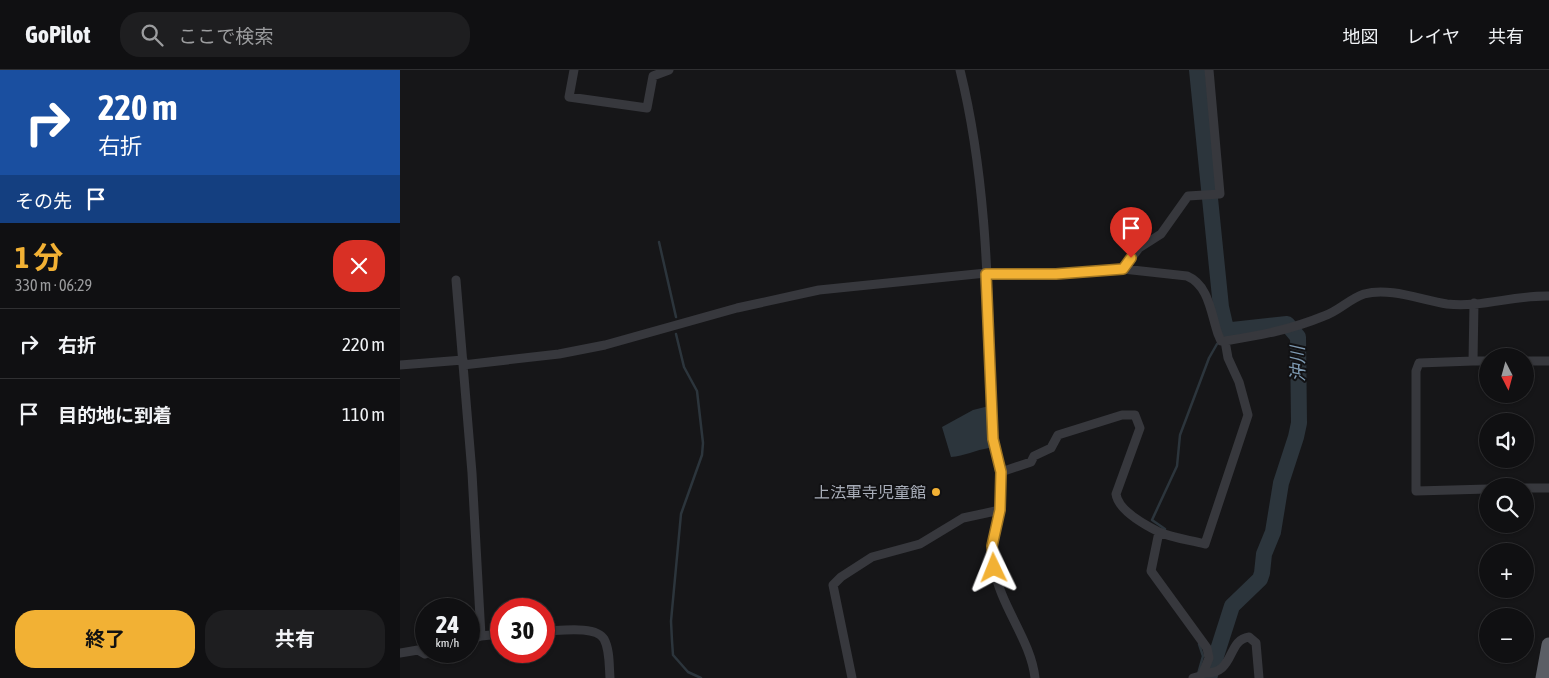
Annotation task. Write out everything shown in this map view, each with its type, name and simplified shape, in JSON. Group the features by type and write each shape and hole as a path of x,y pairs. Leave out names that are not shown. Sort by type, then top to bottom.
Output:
{"highway":[{"path":"1543,678 1549,645"}],"street":[{"path":"574,70 569,97 647,108 653,76 669,70"},
{"path":"960,70 977,149 986,274 993,439 1001,472 1000,510 992,546 994,568 1001,594 1029,657 1035,678"},
{"path":"1123,269 1139,248 1161,234 1188,196 1220,194 1209,70"},
{"path":"400,365 559,354 605,345 737,308 819,290 986,274 1056,274 1123,269 1150,270 1187,276 1194,278 1204,291 1221,341 1297,327 1328,315 1350,300 1366,294 1391,293 1449,304 1549,296"},
{"path":"456,280 472,473 481,636 490,635"},
{"path":"1473,361 1474,303"},
{"path":"1001,472 1031,462 1034,456 1051,448 1058,435 1122,415 1135,415 1140,428 1116,494 1117,501 1129,513 1160,532 1205,544 1248,415 1239,382 1228,358 1225,341"},
{"path":"1479,361 1419,363 1416,372 1416,491 1479,489"},
{"path":"1534,361 1549,361"},
{"path":"1534,488 1549,488"},
{"path":"852,678 833,585 841,576 872,557 920,544 963,518 1000,510"},
{"path":"1160,532 1150,571 1207,648 1209,658 1202,675"},
{"path":"555,631 597,632 603,637 607,646 610,678"},
{"path":"1202,675 1223,668 1240,641 1250,637 1256,643 1259,678"},
{"path":"400,653 415,650"}],"shaded area":[{"path":"989,406 989,448 951,457 942,427 973,410"}],"waterway":[{"name":"沖川","path":"1197,70 1221,307 1226,329 1287,324 1298,337 1299,423 1281,483 1273,532 1264,554 1260,579 1232,606 1209,678"},
{"path":"659,242 676,317"},
{"name":"沖川","path":"1224,333 1226,329"},
{"path":"676,334 684,367 697,391 703,443 702,455 681,514 671,621 673,655 688,672 701,678"},
{"path":"1165,529 1152,520 1177,466 1180,435 1209,358 1217,344"},
{"path":"1198,674 1203,656 1199,644"}],"place":[{"name":"上法軍寺児童館","path":"936,492"}],"route":[{"path":"994,568 992,546 1000,510 1001,472 993,439 986,274 1022,272 1056,274 1123,269 1131,258"}]}
